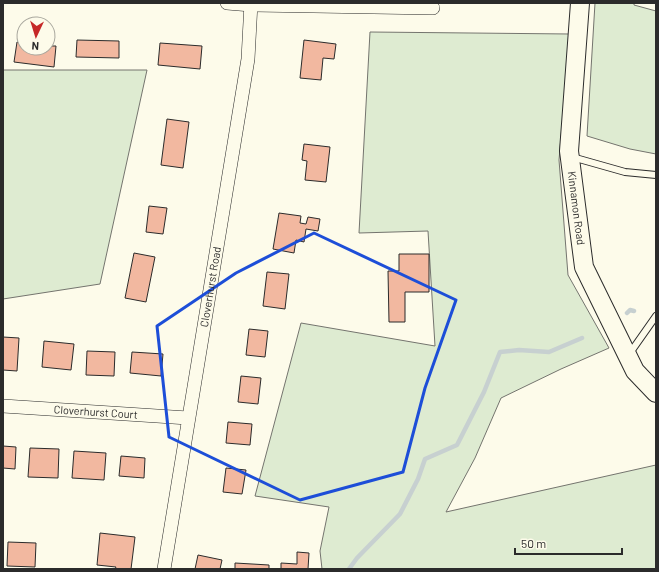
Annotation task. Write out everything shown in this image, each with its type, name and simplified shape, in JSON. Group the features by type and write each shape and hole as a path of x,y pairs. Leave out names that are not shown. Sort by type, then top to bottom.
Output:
{"main road":[{"name":"Kinnamon Road","path":"580,3 569,151 584,267 635,371 656,393"}],"street":[{"path":"227,3 433,8"},
{"name":"Cloverhurst Road","path":"164,569 248,59 251,4"},
{"name":"Cloverhurst Court","path":"3,406 188,418"}],"lane":[{"path":"570,156 625,172 656,175"},
{"path":"628,356 656,316"}],"highlighted area":[{"path":"314,233 456,300 425,388 403,472 300,500 169,437 157,326 236,273"}],"green space":[{"path":"595,3 634,3 634,5 656,11 656,154 630,149 587,136"},
{"path":"370,32 570,34 559,160 568,275 609,348 501,398 475,458 446,512 656,465 656,569 322,569 320,551 329,507 255,496 301,323 435,346 428,231 359,233"},
{"path":"3,70 147,70 100,284 3,299"}],"building":[{"path":"77,40 119,41 119,58 76,57"},
{"path":"304,40 336,44 334,59 323,58 321,80 300,78"},
{"path":"160,43 202,46 200,69 158,65"},
{"path":"16,49 16,56 55,56 54,67 14,62"},
{"path":"167,119 189,122 183,168 161,165"},
{"path":"304,144 330,147 326,182 305,180 307,161 302,160"},
{"path":"149,206 167,208 163,234 146,232"},
{"path":"279,213 301,216 300,223 306,224 308,217 320,219 318,231 306,229 304,242 296,240 294,253 273,249"},
{"path":"134,253 155,257 146,302 125,298"},
{"path":"399,254 429,254 429,292 405,292 405,322 389,322 388,271 399,271"},
{"path":"267,272 289,274 285,309 263,306"},
{"path":"249,329 268,331 265,357 246,355"},
{"path":"3,337 19,338 17,371 3,370"},
{"path":"44,341 74,344 71,370 42,367"},
{"path":"87,351 115,352 114,376 86,375"},
{"path":"132,352 163,354 161,376 130,373"},
{"path":"241,376 261,378 258,404 238,402"},
{"path":"228,422 252,424 250,445 226,443"},
{"path":"3,446 16,447 15,469 3,468"},
{"path":"30,448 59,449 58,478 28,477"},
{"path":"74,451 106,453 104,480 72,478"},
{"path":"121,456 145,458 144,478 119,476"},
{"path":"226,468 246,470 242,494 223,492"},
{"path":"100,533 135,537 131,569 115,569 116,567 97,565"},
{"path":"8,542 36,543 35,567 7,566"},
{"path":"297,552 309,553 308,569 281,569 281,563 297,564"},
{"path":"198,555 222,560 220,569 195,569"},
{"path":"235,563 269,565 269,569 235,569"}],"waterway":[{"path":"627,313 630,310 634,311"},
{"path":"349,569 357,558 400,514 418,479 425,459 457,445 484,392 500,352 519,350 549,352 582,338"}]}
